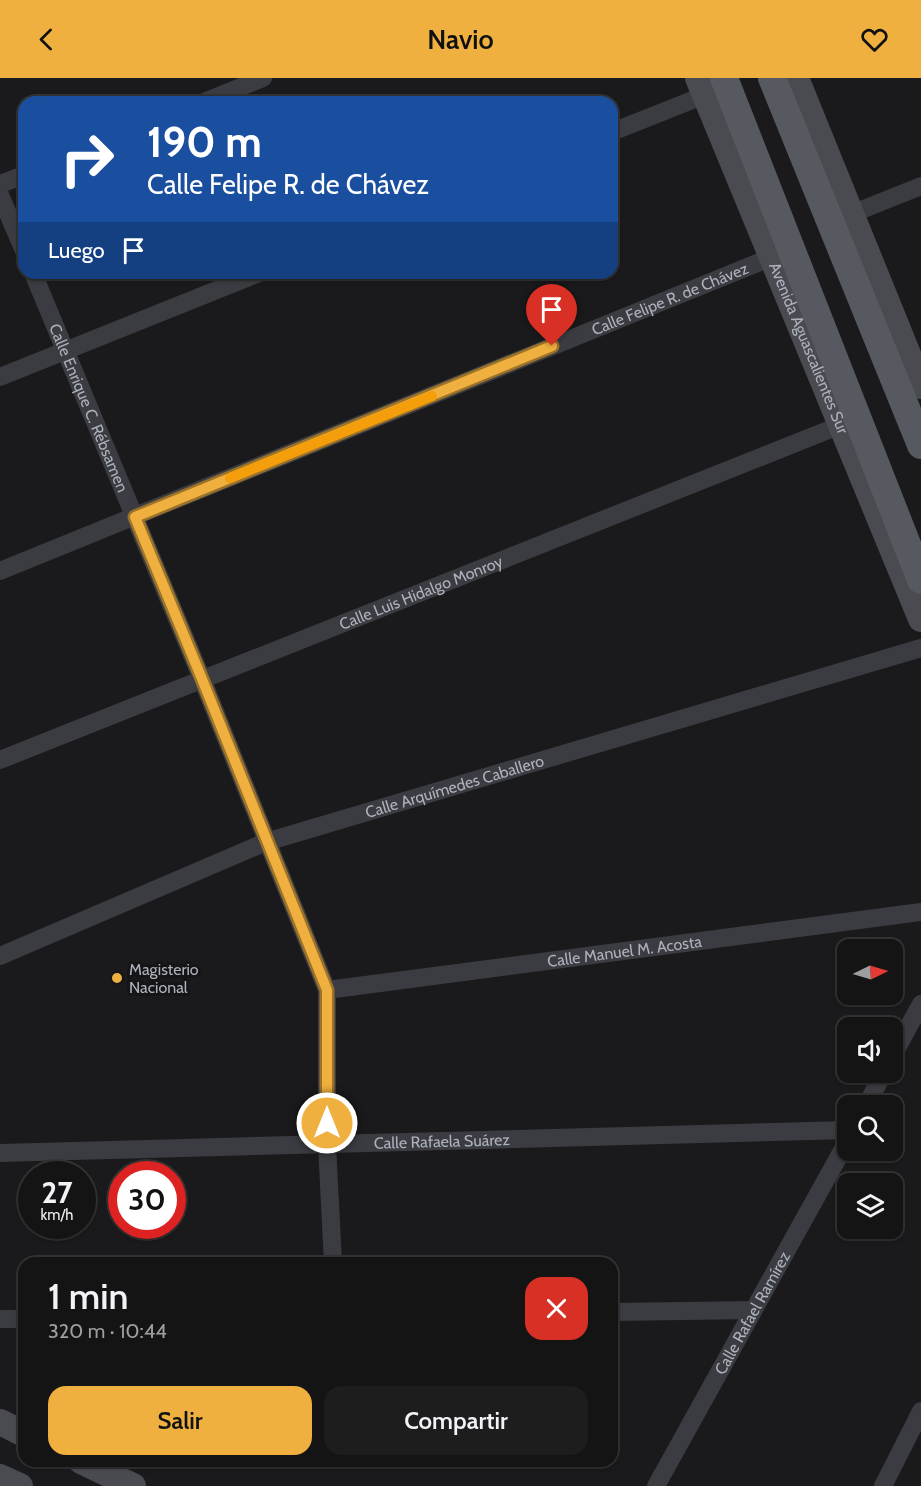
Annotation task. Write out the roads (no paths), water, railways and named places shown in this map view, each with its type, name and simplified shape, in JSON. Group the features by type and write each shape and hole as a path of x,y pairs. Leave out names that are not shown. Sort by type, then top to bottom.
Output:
{"main road":[{"path":"772,78 921,445"},
{"name":"Avenida Aguascalientes Sur","path":"709,84 921,580"}],"street":[{"path":"219,96 263,78"},
{"path":"795,78 921,386"},
{"path":"618,129 709,84"},
{"name":"Avenida Aguascalientes Sur","path":"709,84 772,257 921,619"},
{"path":"0,184 18,177"},
{"path":"851,214 921,186"},
{"path":"0,195 18,237"},
{"name":"Calle Felipe R. de Chávez","path":"0,571 772,257"},
{"name":"Calle Enrique C. Rébsamen","path":"36,279 202,679 327,990 327,1145 333,1257"},
{"path":"0,377 244,279"},
{"name":"Calle Luis Hidalgo Monroy","path":"0,760 841,425"},
{"name":"Calle Arquímedes Caballero","path":"0,956 266,842 921,648"},
{"name":"Calle Manuel M. Acosta","path":"327,990 921,912"},
{"path":"903,1037 921,1004"},
{"name":"Calle Rafaela Suárez","path":"0,1153 837,1130"},
{"name":"Calle Rafael Ramírez","path":"656,1486 837,1160"},
{"path":"618,1312 753,1310"},
{"path":"0,1319 18,1319"},
{"path":"883,1486 921,1411"},
{"path":"0,1422 18,1431"},
{"path":"93,1467 133,1486"},
{"path":"0,1477 20,1486"}],"place":[{"name":"Magisterio Nacional","path":"117,978"}]}
